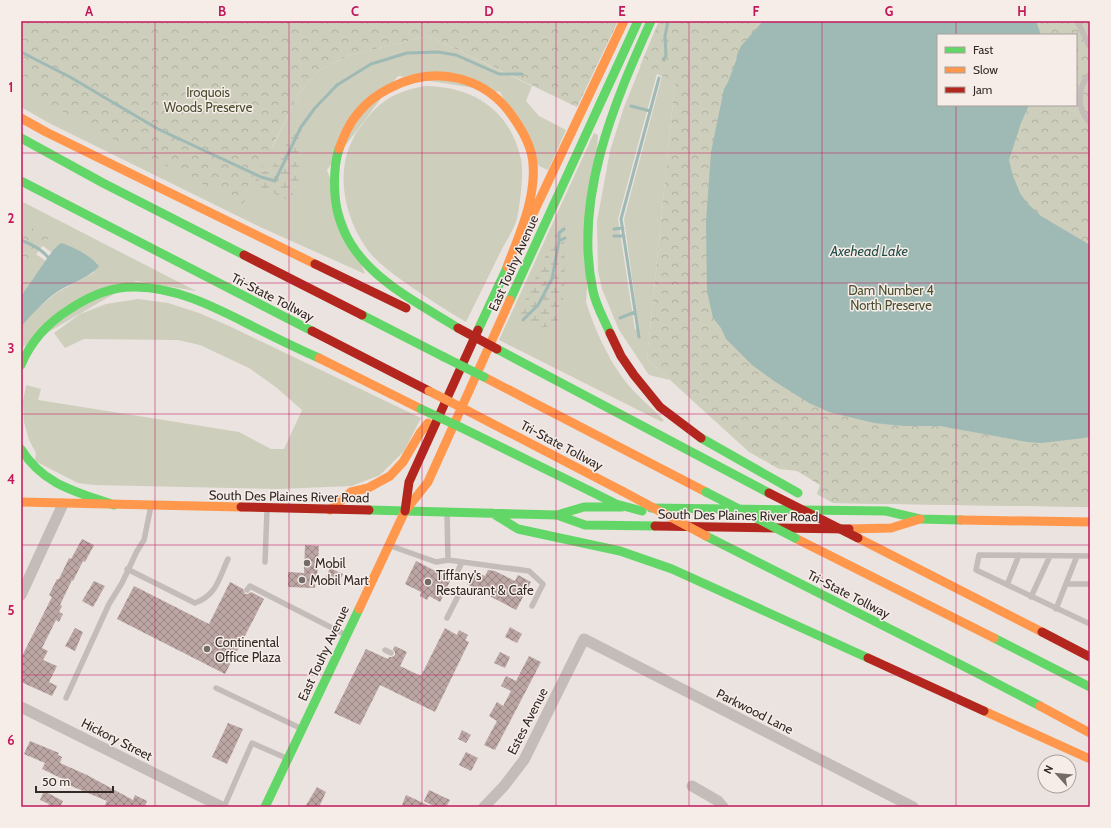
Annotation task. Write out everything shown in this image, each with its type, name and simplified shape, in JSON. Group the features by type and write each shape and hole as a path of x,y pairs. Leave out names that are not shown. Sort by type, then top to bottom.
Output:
{"main road":[{"name":"East Touhy Avenue","path":"405,511 409,482 507,267 624,21"},
{"name":"East Touhy Avenue","path":"265,807 405,511 428,482 638,21"},
{"path":"651,21 625,79 601,151 587,229 587,250 590,278 597,306 621,356 634,375 660,407 700,437 805,497 943,581"},
{"path":"457,331 400,292 366,265 356,253 341,227 333,188 334,166 337,154 348,125 355,115 383,89 413,78 425,76 445,76 465,80 482,87 497,97 512,115 522,130 532,158 533,170 532,187 525,216 507,267"},
{"path":"21,118 46,132 202,209 457,331 605,413 656,434 1090,657"},
{"name":"Tri-State Tollway","path":"21,138 111,186 795,538 1090,686"},
{"name":"Tri-State Tollway","path":"21,181 468,411 622,491 676,521 975,672 1090,733"},
{"path":"21,365 23,358 36,339 47,327 64,312 84,300 98,294 133,287 172,293 214,308 616,504 676,521"},
{"path":"330,510 351,492 368,488 390,476 403,462 420,432 444,405"},
{"path":"21,449 29,463 49,479 68,488 114,505"},
{"name":"South Des Plaines River Road","path":"21,502 557,515 584,507 886,511 920,519 1090,522"},
{"path":"492,514 518,528 620,550 672,569 1090,759"},
{"name":"South Des Plaines River Road","path":"557,515 585,525 830,529 891,528 920,519"}],"street":[{"path":"21,595 63,504"},
{"name":"Estes Avenue","path":"484,807 504,786 524,760 584,640"},
{"name":"Parkwood Lane","path":"584,640 913,807"},
{"name":"Hickory Street","path":"21,707 223,807"},
{"path":"692,786 718,801 723,807"}],"lane":[{"path":"1077,21 1090,47"},
{"path":"1090,74 1082,87 1079,97 1080,108 1090,124"},
{"path":"66,698 109,604 122,583 137,551 144,540 151,506"},
{"path":"265,562 268,508"},
{"path":"447,512 448,560"},
{"path":"389,545 436,562 448,560 529,571 543,584 532,606"},
{"path":"1090,556 979,555 976,570 1090,624"},
{"path":"1007,585 1019,555"},
{"path":"1032,597 1050,556"},
{"path":"1056,609 1077,556"},
{"path":"128,569 195,603 205,599 215,589 228,559"},
{"path":"455,577 462,562"},
{"path":"1066,584 1090,584"},
{"path":"246,590 250,586 346,635"},
{"path":"447,618 460,592"},
{"path":"216,688 302,730"},
{"path":"223,807 252,743 288,759"}],"green space":[{"path":"21,21 272,148 298,95 317,72 347,56 428,36 532,86 526,101 539,116 566,130 548,170 539,166 500,92 398,76 327,170 365,274 258,226 49,123 21,107"},
{"name":"Iroquois Woods Preserve","path":"21,21 618,21 577,107 428,36 347,56 317,72 298,95 243,205 88,126 21,88"},
{"name":"Dam Number 4 North Preserve","path":"659,21 1090,507 833,503 817,494 821,486 675,82 647,359 670,380 649,375 619,330 602,289 598,271 597,221 610,151 624,107","holes":["657,74 662,76 624,219 639,328 635,330 618,219"]},
{"name":"Axehead Lake","path":"659,21 1090,21 1090,507 833,503 817,494 820,485 797,471 779,469 749,452 647,359 675,82 640,66"},
{"path":"21,41 222,152 263,172 270,169 275,164 290,137 299,126 302,128 302,138 298,153 298,164 301,174 291,199 286,199 238,176"},
{"path":"426,86 443,87 460,91 487,104 499,115 508,127 516,142 521,159 522,180 517,219 466,322 410,286 374,258 362,241 355,227 345,198 344,168 347,153 355,135 364,122 378,106 391,97 408,90"},
{"path":"594,133 598,135 586,302 602,343 619,372 634,391 664,420 662,422 499,340"},
{"path":"21,201 196,291 136,281 21,348 21,327 36,309 58,292 93,273 98,263 67,245 51,252 43,246 27,248 46,261 21,296"},
{"path":"562,221 565,224 565,274 563,301 560,313 556,322 551,326 533,326 527,324 519,318 519,313"},
{"path":"21,222 49,237 21,275"},
{"path":"138,299 168,303 199,313 421,418 404,451 380,475 352,486 278,489 94,485 78,483 35,461 36,453 29,440 24,422 23,401 26,385 41,389 38,400 239,432 271,449 284,449 302,410 277,388 249,368 200,345 178,340 84,339 65,348 54,333 80,314 106,304"}],"water":[{"name":"Axehead Lake","path":"763,21 1036,21 1041,34 937,34 937,106 1029,106 1021,123 1009,160 1013,176 1020,193 1027,203 1041,216 1090,245 1090,436 1042,443 1027,442 940,426 904,426 874,423 829,412 809,403 774,381 752,365 726,339 721,328 713,318 707,291 706,222 711,152 724,89 741,46"},
{"path":"61,243 82,252 99,266 91,274 57,292 38,308 21,327 21,296 53,250"}],"building":[{"path":"82,539 94,545 85,562 83,561 73,581 72,580 60,605 62,606 59,612 63,614 59,622 56,620 42,648 48,651 43,660 57,666 49,682 57,686 52,696 21,682 21,658 52,597 49,595 57,579 59,579 69,558 71,559"},
{"path":"305,545 319,546 315,588 288,587 288,572 304,573"},
{"name":"Tiffany's Restaurant & Cafe","path":"416,561 451,579 440,602 429,596 427,600 420,596 421,592 405,584"},
{"path":"330,568 343,574 337,587 324,581"},
{"path":"488,570 495,571 515,581 518,575 531,582 516,610 467,584 474,571 485,576"},
{"path":"94,581 105,586 93,607 82,601"},
{"name":"Continental Office Plaza","path":"230,582 243,589 245,594 251,592 264,599 225,674 117,619 134,586 209,624"},
{"path":"510,627 522,634 517,643 505,637"},
{"path":"75,628 83,632 75,651 65,646"},
{"path":"445,628 457,635 459,630 468,635 465,640 469,642 435,712 380,685 360,725 334,713 366,649 388,659 389,657 395,655 393,649 395,646 407,652 400,666 421,676"},
{"path":"500,652 510,657 505,668 494,663"},
{"path":"529,656 541,662 495,750 484,745 497,721 489,716 497,702 503,706 511,691 501,686 506,676 516,681"},
{"path":"228,723 243,729 227,764 212,757"},
{"path":"462,730 471,735 466,743 458,739"},
{"path":"30,741 59,753 58,755 62,757 60,763 87,775 133,800 135,795 147,801 145,806 147,807 104,807 107,801 64,783 65,780 42,769 45,763 24,754"},
{"path":"466,752 478,758 471,771 459,765"},
{"path":"317,787 326,792 319,807 305,807"},
{"path":"429,790 450,800 446,807 435,807 424,801"},
{"path":"44,791 63,801 60,807 47,807 49,804 40,800"},
{"path":"406,795 432,807 407,807 402,805"}],"waterway":[{"path":"664,60 666,55 665,36 668,21"},
{"path":"21,52 70,77 158,129 261,177 275,181 301,127 315,108 337,85 371,64 407,53 438,52 456,55 499,74 522,74"},
{"path":"639,337 621,219 659,78"},
{"path":"631,106 650,111"},
{"path":"614,229 623,228"},
{"path":"559,241 559,233 564,229"},
{"path":"614,236 624,236"},
{"path":"523,320 538,305 552,279 559,241 565,238"},
{"path":"21,240 41,250 50,260"},
{"path":"620,318 635,312"}],"traffic: fast":[{"path":"510,300 638,21"},
{"path":"610,333 594,297 588,256 588,222 593,187 611,118 651,21"},
{"path":"21,138 103,183 244,255"},
{"path":"339,149 336,160 334,184 335,195 340,219 349,241 362,259 378,275 397,290 458,328"},
{"path":"21,181 312,331"},
{"path":"478,330 512,257"},
{"path":"21,365 35,340 62,314 84,300 108,291 125,287 166,290 198,300 319,358"},
{"path":"362,315 444,357"},
{"path":"497,349 769,493"},
{"path":"444,357 484,377"},
{"path":"421,409 460,427"},
{"path":"460,427 590,491"},
{"path":"701,438 798,493"},
{"path":"21,449 30,461 50,479 74,491 114,505"},
{"path":"590,491 616,504 642,511"},
{"path":"706,492 795,538"},
{"path":"557,515 584,507 622,507"},
{"path":"651,508 886,511 920,519 961,520"},
{"path":"369,510 557,515 585,525 655,526"},
{"path":"492,513 518,529 620,551 672,569 868,658"},
{"path":"706,536 1040,706"},
{"path":"265,807 359,609"},
{"path":"994,638 1090,687"}],"traffic: slow":[{"path":"531,218 624,21"},
{"path":"339,149 355,116 373,98 386,90 407,81 425,77 442,76 459,78 475,84 490,93 503,105 515,120 527,141 533,164 532,190 526,217 507,267"},
{"path":"21,118 46,132 315,264"},
{"path":"359,609 405,511 428,482 510,300"},
{"path":"319,358 421,409"},
{"path":"484,377 706,492"},
{"path":"429,391 468,411"},
{"path":"468,411 622,491"},
{"path":"330,510 351,492 368,488 390,476 403,462 420,433 428,423"},
{"path":"622,491 706,536"},
{"path":"21,502 241,507"},
{"path":"849,529 891,528 920,519"},
{"path":"961,520 1090,522"},
{"path":"795,538 994,638"},
{"path":"858,538 1042,632"},
{"path":"1040,706 1090,733"},
{"path":"984,711 1090,759"}],"traffic: jam":[{"path":"244,255 362,315"},
{"path":"315,264 406,308"},
{"path":"458,328 497,349"},
{"path":"405,511 409,482 478,330"},
{"path":"312,331 429,391"},
{"path":"610,333 621,356 634,375 660,407 701,438"},
{"path":"769,493 858,538"},
{"path":"241,507 369,510"},
{"path":"655,526 849,529"},
{"path":"1042,632 1090,657"},
{"path":"868,658 984,711"}],"place":[{"name":"Mobil","path":"307,563"},
{"name":"Mobil Mart","path":"302,580"},
{"name":"Tiffany's Restaurant & Cafe","path":"428,582"},
{"name":"Continental Office Plaza","path":"207,649"}]}
